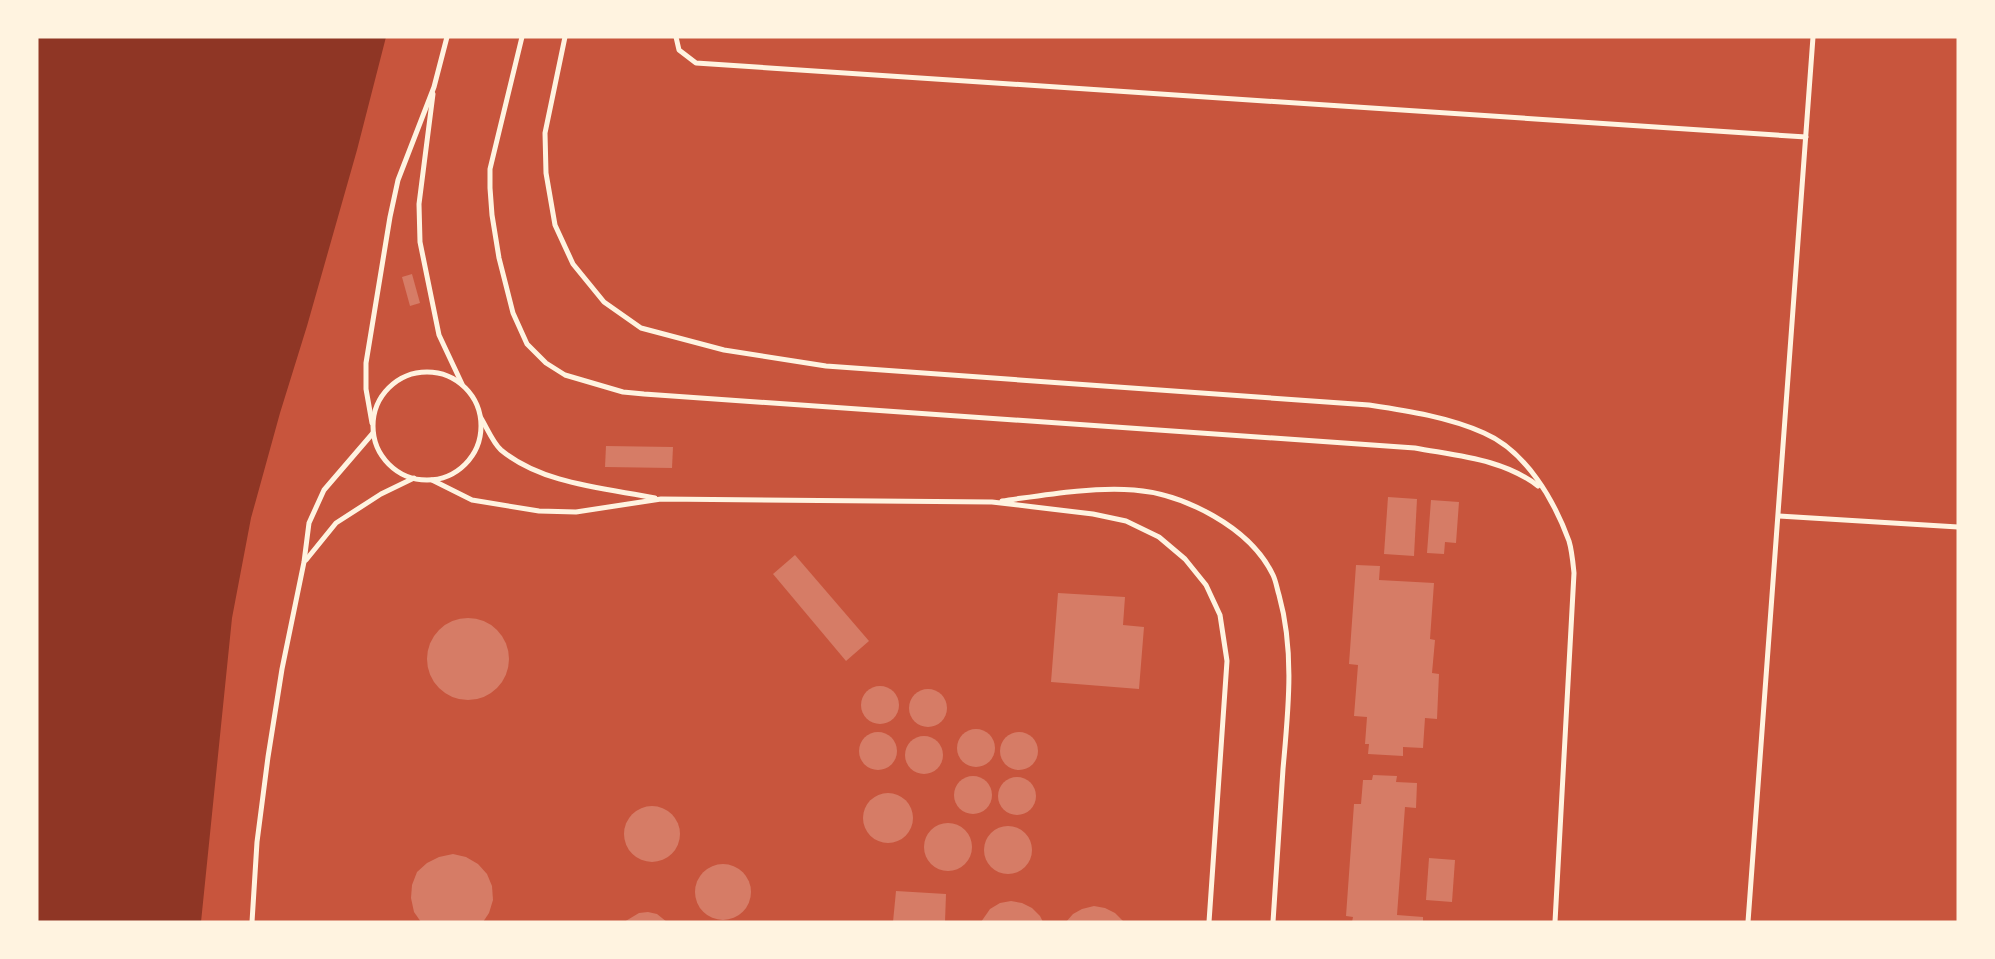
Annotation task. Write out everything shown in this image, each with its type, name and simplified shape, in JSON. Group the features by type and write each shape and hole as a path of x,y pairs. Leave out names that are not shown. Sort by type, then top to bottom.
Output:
{"lane":[{"path":"447,37 434,87 398,180 366,363 366,389 373,433 378,449 387,462 399,472 414,478 432,480 472,500 539,511 576,512 661,499 992,502 1093,514 1126,521 1159,537 1185,559 1206,585 1220,615 1227,661 1209,922"},
{"path":"522,37 490,169 492,215 499,258 513,313 527,344 546,363 565,375 613,389 644,394 1415,448 1497,464 1524,476 1544,491"},
{"path":"565,37 545,134 545,173 555,225 573,264 604,302 641,328 724,350 826,366 1369,405 1414,412 1486,433 1511,449 1544,491 1557,514 1570,544 1574,573 1555,922"},
{"path":"676,37 679,50 696,62 1806,137"},
{"path":"1748,922 1813,37"},
{"path":"434,87 419,204 420,242 439,335 463,386 474,400 499,449 530,468 559,479 661,499"},
{"path":"372,424 376,407 385,392 398,380 431,372 448,377 463,386"},
{"path":"432,480 460,469 470,458 479,438 480,416"},
{"path":"252,922 257,842 268,757 309,523 324,490 373,433"},
{"path":"304,562 336,523 381,494 414,478"},
{"path":"992,502 1094,490 1135,491 1163,496 1197,507 1226,524 1255,549 1273,575 1283,610 1289,689 1273,922"},
{"path":"1779,516 1958,527"}],"shaded area":[{"path":"37,37 386,37 357,150 251,518 232,618 201,922 37,922"}],"building":[{"path":"412,274 420,303 410,306 402,277"},
{"path":"606,446 673,447 672,468 605,467"},
{"path":"1388,497 1417,499 1414,556 1384,554"},
{"path":"1431,500 1459,502 1456,543 1445,542 1444,554 1427,553"},
{"path":"795,555 869,641 846,661 773,574"},
{"path":"1356,565 1380,566 1379,580 1434,583 1430,639 1435,640 1432,673 1439,674 1437,719 1425,718 1423,748 1403,747 1403,756 1368,754 1369,744 1365,744 1367,717 1354,716 1358,665 1349,664"},
{"path":"1058,593 1125,597 1123,625 1144,627 1139,689 1051,682"},
{"path":"468,618 484,621 497,630 506,643 509,659 506,675 497,688 484,697 468,700 452,697 439,688 430,675 427,659 430,643 439,630 452,621"},
{"path":"880,686 894,691 899,705 894,719 880,724 866,719 861,705 866,691"},
{"path":"928,689 942,694 947,708 942,722 928,727 914,722 909,708 914,694"},
{"path":"976,729 990,734 995,748 990,762 976,767 962,762 957,748 962,734"},
{"path":"878,732 892,737 897,751 892,765 878,770 864,765 859,751 864,737"},
{"path":"1019,732 1033,737 1038,751 1033,765 1019,770 1005,765 1000,751 1005,737"},
{"path":"924,736 938,741 943,755 938,769 924,774 910,769 905,755 910,741"},
{"path":"1373,775 1397,776 1396,782 1417,783 1416,808 1405,807 1397,915 1423,917 1423,922 1352,922 1353,917 1346,916 1354,804 1361,804 1363,780 1372,780"},
{"path":"973,776 987,781 992,795 987,809 973,814 959,809 954,795 959,781"},
{"path":"1017,777 1031,782 1036,796 1031,810 1017,815 1003,810 998,796 1003,782"},
{"path":"888,793 905,801 913,818 905,835 888,843 871,835 863,818 871,801"},
{"path":"646,806 658,806 672,814 680,828 678,845 672,854 658,862 646,862 629,850 624,840 624,828 636,811"},
{"path":"948,823 957,824 965,830 971,838 971,856 965,864 957,870 948,871 939,870 931,864 925,856 924,847 925,838 931,830 939,824"},
{"path":"1008,826 1017,827 1025,833 1031,841 1031,859 1025,867 1017,873 1008,874 999,873 991,867 985,859 984,850 985,841 991,833 999,827"},
{"path":"453,854 478,864 487,874 492,886 493,900 489,913 483,922 421,922 414,912 411,898 417,872 439,857"},
{"path":"1429,858 1455,860 1452,902 1426,900"},
{"path":"717,864 729,864 743,872 751,886 749,903 743,912 729,920 717,920 700,908 695,898 695,886 707,869"},
{"path":"896,891 946,894 945,922 893,922"},
{"path":"1011,901 1032,908 1043,922 981,922 990,909"},
{"path":"1094,906 1115,913 1124,922 1066,922 1073,914"},
{"path":"639,913 657,914 667,922 624,922"}]}
